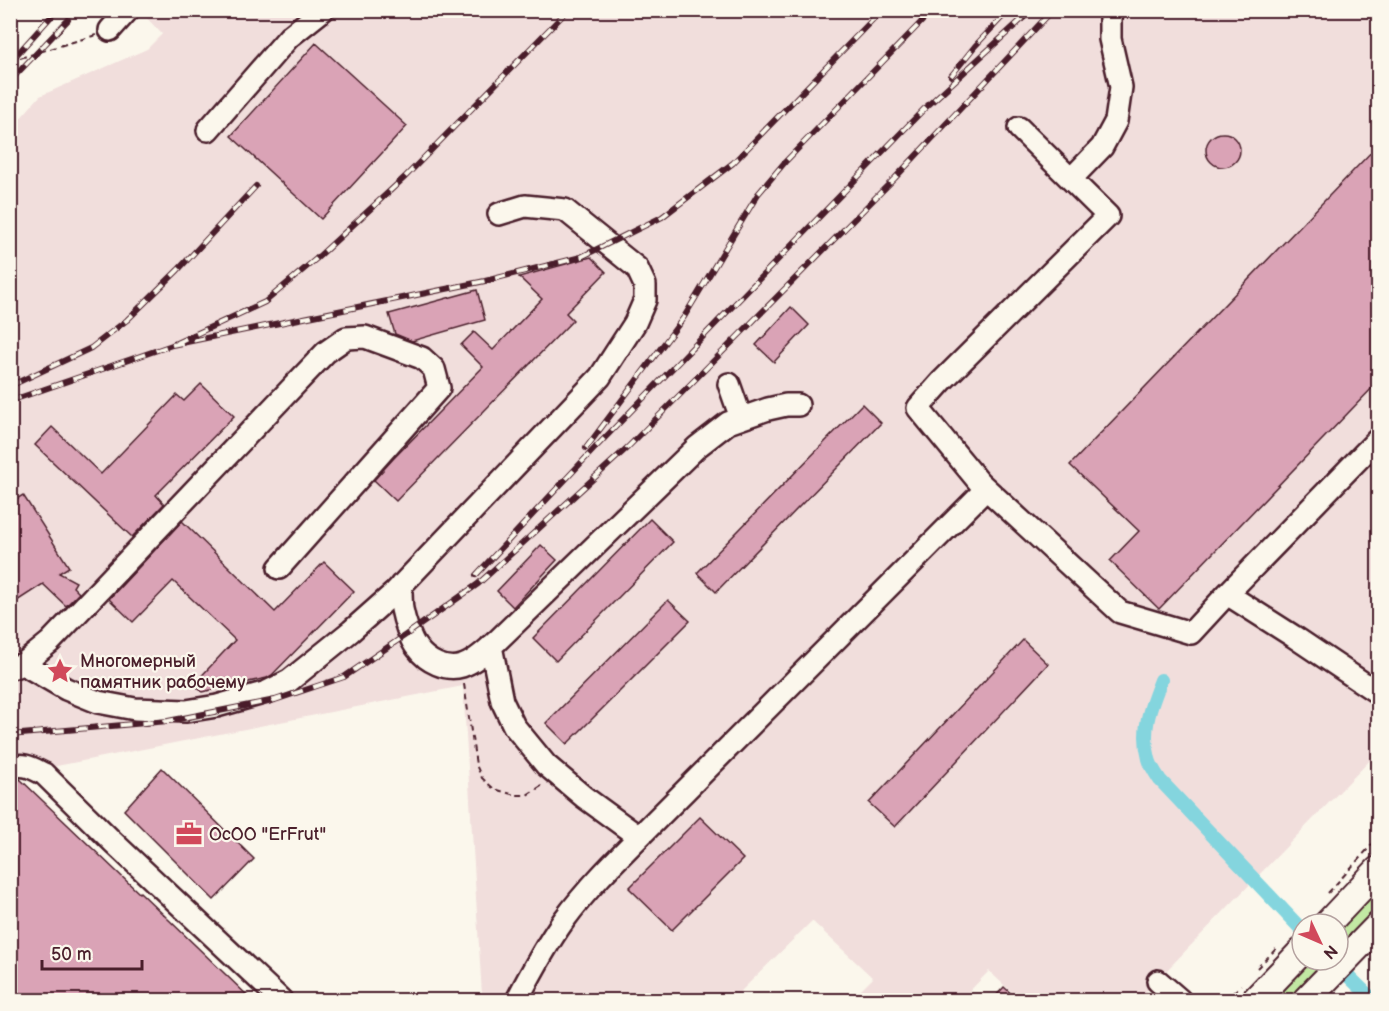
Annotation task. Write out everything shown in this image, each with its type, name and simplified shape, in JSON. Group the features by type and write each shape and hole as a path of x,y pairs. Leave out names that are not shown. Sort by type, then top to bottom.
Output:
{"main road":[{"path":"1338,912 1378,870"},
{"path":"1313,994 1378,926"},
{"path":"1255,1000 1290,963"}],"street":[{"path":"110,30 128,10"},
{"path":"208,130 288,37 323,10"},
{"path":"1071,178 1102,147 1116,121 1121,87 1110,39 1110,10"},
{"path":"1019,128 1108,216 942,381 918,408 979,482 1120,612 1191,633 1378,439"},
{"path":"279,568 439,388 434,369 422,358 365,337 346,338 326,352 50,642 17,666 98,702 135,709 186,711 217,706 267,692 289,681 351,631 401,585 600,377 635,323 645,300 645,285 637,268 565,210 525,206 499,214"},
{"path":"729,384 741,418"},
{"path":"401,585 402,608 417,648 433,663 445,667 462,666 491,646 697,447 728,423 768,409 798,405"},
{"path":"517,1000 528,977 564,920 607,870 986,489"},
{"path":"1227,594 1378,693"},
{"path":"491,646 502,701 514,726 546,765 584,797 639,837"},
{"path":"10,768 23,765 44,774 281,1000"},
{"path":"1158,981 1180,1000"}],"path":[{"path":"10,61 110,30"},
{"path":"462,666 476,765 482,778 494,789 516,795 527,795 546,783 554,781 570,785"}],"shaded area":[{"path":"140,11 1378,11 1378,752 1138,1000 1020,1000 989,971 961,1000 869,1000 859,992 873,978 812,921 732,1000 481,1000 463,686 11,775 11,129 40,96 147,49 162,34"}],"green space":[{"path":"1378,882 1378,915 1350,944 1350,912"},
{"path":"1292,972 1324,972 1297,1000 1265,1000"}],"water":[{"path":"1366,986 1378,995 1378,1000 1362,1000"}],"building":[{"path":"316,43 407,126 321,219 231,136"},
{"path":"1223,133 1235,138 1240,150 1235,162 1223,167 1211,162 1206,150 1211,138"},
{"path":"1378,145 1378,382 1159,609 1110,561 1139,531 1070,465"},
{"path":"591,257 606,272 566,313 573,320 396,501 374,480 483,367 461,345 474,332 493,350 542,299 519,277"},
{"path":"477,290 485,320 412,341 395,334 389,314"},
{"path":"791,307 809,325 774,362 756,345"},
{"path":"201,384 234,416 156,495 164,504 132,537 35,445 52,427 101,474 177,395 184,401"},
{"path":"862,404 881,423 716,592 697,573"},
{"path":"23,495 69,567 59,573 76,582 73,587 79,593 66,606 43,584 17,601 10,591 10,503"},
{"path":"650,519 673,542 556,661 533,638"},
{"path":"182,521 275,612 324,562 354,591 272,675 202,692 194,684 235,640 173,581 133,622 109,599"},
{"path":"541,545 557,560 513,607 497,591"},
{"path":"668,600 690,621 567,744 546,723"},
{"path":"1023,640 1048,664 895,827 869,803"},
{"name":"ОсОО \"ErFrut\"","path":"162,768 254,859 214,900 124,810"},
{"path":"20,779 252,1000 10,1000 10,789"},
{"path":"700,817 743,859 672,930 629,888"},
{"path":"1004,987 1018,1000 992,1000"}],"waterway":[{"path":"1161,680 1150,709 1146,728 1147,748 1154,770 1160,780 1290,917"},
{"path":"1344,972 1373,1000"}],"railway":[{"path":"10,62 57,10"},
{"path":"10,401 172,345 265,302 316,259 405,177 568,10"},
{"path":"172,345 485,281 581,257 662,217 733,163 882,10"},
{"path":"586,448 684,317 758,194 785,162 933,10"},
{"path":"951,76 1009,10"},
{"path":"476,575 595,448 925,108 1032,10"},
{"path":"10,735 168,721 275,700 344,677 410,632 478,584 628,447 895,178 1053,10"},
{"path":"10,81 68,20"},
{"path":"10,386 91,348 127,320 178,270 256,186"}],"place":[{"name":"Многомерный памятник рабочему","path":"60,671"},
{"name":"ОсОО \"ErFrut\"","path":"189,834"}]}
